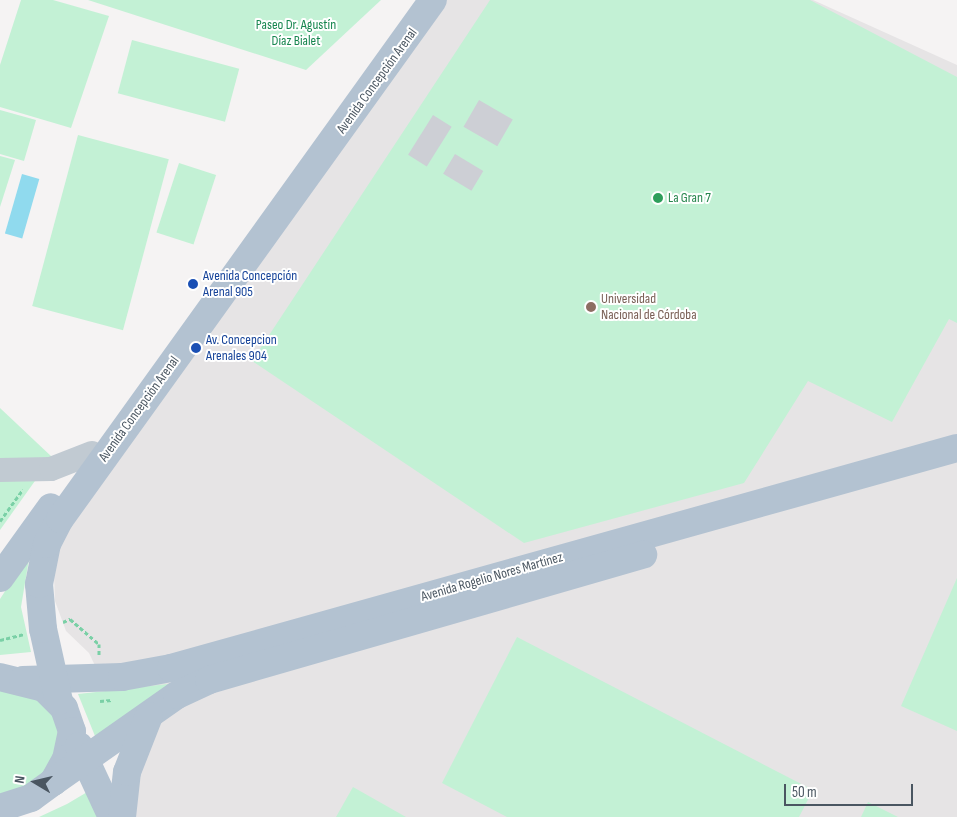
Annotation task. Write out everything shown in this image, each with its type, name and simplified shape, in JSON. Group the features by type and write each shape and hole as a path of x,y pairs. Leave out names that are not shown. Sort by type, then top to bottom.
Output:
{"main road":[{"name":"Avenida Concepción Arenal","path":"0,578 419,0"},
{"name":"Avenida Concepción Arenal","path":"112,817 72,731 69,719 56,690 40,608 39,584 47,544 60,519 433,0"},
{"name":"Avenida Rogelio Nores Martínez","path":"12,679 56,690 171,668 957,448"},
{"name":"Avenida Rogelio Nores Martínez","path":"0,808 31,798 86,762 193,686 234,672 957,466"},
{"path":"122,817 127,772 150,715"},
{"path":"53,782 66,760 72,731"}],"street":[{"path":"0,470 51,469 92,453"}],"shaded area":[{"name":"Universidad Nacional de Córdoba","path":"439,0 813,0 957,65 957,817 134,817 138,756 89,653 66,631 55,601 53,550"}],"green space":[{"path":"21,0 53,0 109,16 71,128 0,107 0,65"},
{"name":"Paseo Dr. Agustín Díaz Bialet","path":"88,0 381,0 306,70"},
{"name":"La Gran 7","path":"490,0 810,0 957,77 957,323 949,319 892,422 808,381 744,483 524,543 252,361"},
{"path":"132,40 239,69 225,122 118,93"},
{"path":"0,110 36,120 24,161 0,154"},
{"path":"78,135 169,159 123,330 32,306"},
{"path":"0,156 15,160 0,207"},
{"path":"179,163 216,175 194,244 156,232"},
{"path":"0,408 52,457 0,530"},
{"path":"30,553 21,607 31,652 0,655 0,599"},
{"path":"957,578 957,731 901,706"},
{"path":"517,637 813,790 799,817 507,817 442,783"},
{"path":"177,683 97,741 78,694"},
{"path":"0,689 17,692 41,702 55,719 59,738 48,769 28,787 0,798"},
{"path":"353,787 406,817 336,817"},
{"path":"94,788 103,817 39,817 67,804"},
{"path":"868,802 898,817 861,817"}],"water":[{"path":"22,174 39,179 22,239 5,234"}],"building":[{"path":"479,100 513,119 497,146 464,127"},
{"path":"433,115 452,127 427,167 408,155"},
{"path":"455,154 483,171 471,191 443,174"}],"place":[{"name":"La Gran 7","path":"658,198"},
{"name":"Avenida Concepción Arenal 905","path":"193,284"},
{"name":"Universidad Nacional de Córdoba","path":"591,307"},
{"name":"Av. Concepcion Arenales 904","path":"196,348"}]}
